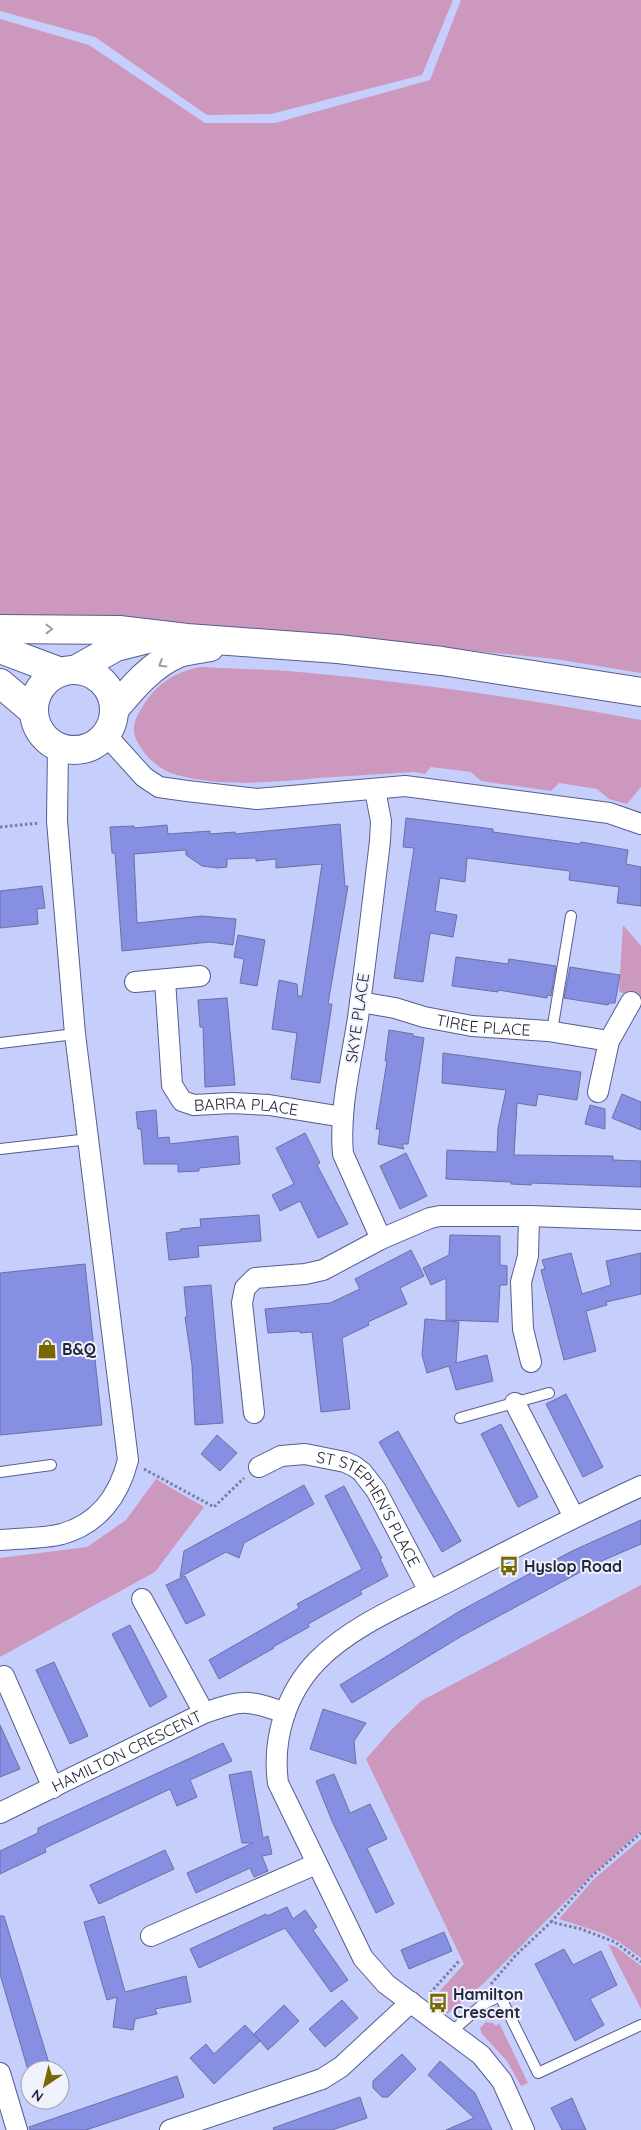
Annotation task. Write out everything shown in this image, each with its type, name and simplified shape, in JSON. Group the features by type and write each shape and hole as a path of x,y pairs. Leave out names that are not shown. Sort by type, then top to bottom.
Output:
{"main road":[{"path":"0,629 119,630 187,638 338,648 433,660 641,692"},
{"path":"187,638 147,639 116,647 68,672 50,679 41,688 36,699 34,712 41,733 58,747 71,750 84,749 96,744 130,691 150,672 179,653 242,641"},
{"path":"0,649 68,672 87,672 98,678 110,692 110,722"},
{"path":"0,683 34,712"}],"street":[{"path":"110,722 131,764 144,777 159,787 257,799 405,786 609,813 641,824"},
{"path":"0,1540 60,1534 78,1528 103,1509 115,1495 123,1480 128,1460 75,1034 57,821 58,747"},
{"name":"SKYE PLACE","path":"375,790 381,821 380,841 360,1002 343,1117 343,1154 381,1239"},
{"path":"135,982 200,976"},
{"name":"BARRA PLACE","path":"165,980 172,1085 182,1101 194,1106 232,1102 270,1105 343,1117"},
{"name":"TIREE PLACE","path":"360,1002 472,1026 552,1031 609,1041"},
{"path":"598,1092 609,1041 631,1002"},
{"path":"254,1413 242,1303 245,1288 255,1278 304,1274 323,1270 381,1239 420,1221 440,1216 529,1216 641,1220"},
{"path":"529,1216 528,1256 521,1282 523,1329 531,1362"},
{"path":"515,1402 574,1517"},
{"name":"ST STEPHEN'S PLACE","path":"259,1467 281,1456 305,1454 345,1462 354,1466 362,1472 376,1490 429,1591"},
{"path":"524,2130 502,2081 481,2055 386,1984 363,1958 278,1783 276,1768 278,1746 285,1713 296,1690 317,1661 341,1640 429,1591 574,1517 641,1486"},
{"path":"142,1599 204,1714"},
{"path":"4,1676 53,1788"},
{"name":"HAMILTON CRESCENT","path":"0,1813 204,1714 235,1702 261,1704 285,1713"},
{"path":"151,1936 316,1864"},
{"path":"170,2130 322,2079 341,2068 414,2005"},
{"path":"0,2073 17,2130"}],"lane":[{"path":"552,1031 571,916"},
{"path":"0,1043 75,1034"},
{"path":"0,1149 89,1139"},
{"path":"460,1418 549,1393"},
{"path":"0,1472 52,1465"},
{"path":"451,2032 482,2005 500,1996 538,2073 641,2025"}],"path":[{"path":"0,827 57,821"},
{"path":"128,1460 214,1507 259,1467"},
{"path":"487,1988 516,1955 551,1922 592,1876 641,1833"},
{"path":"551,1922 581,1929 615,1942 641,1962"},
{"path":"414,2005 460,1961"}],"shaded area":[{"path":"0,0 453,0 422,75 271,114 207,115 95,37 0,11"},
{"path":"461,0 641,0 641,673 555,659 303,634 0,621 0,19 89,45 205,123 275,123 430,80"},
{"path":"200,667 287,671 428,686 513,698 641,720 641,787 627,804 609,799 597,789 559,783 551,791 481,781 471,772 431,767 425,774 414,772 250,783 215,782 176,775 162,768 146,755 138,744 134,724 148,698 160,685 182,672"},
{"path":"623,925 641,946 641,1001 639,1003 619,991"},
{"path":"156,1479 204,1507 155,1572 0,1657 0,1558 87,1547 126,1520"},
{"path":"641,1585 641,1831 592,1875 483,1984 447,2014 431,2001 464,1964 366,1759 392,1729 421,1701"},
{"path":"641,1839 641,1958 618,1941 602,1933 559,1919 594,1879"},
{"path":"608,1944 616,1947 641,1966 641,2009"},
{"path":"486,2022 493,2023 496,2026 499,2023 528,2083 521,2086 507,2061 482,2034 480,2028"}],"building":[{"path":"406,818 493,829 493,832 580,844 581,842 628,850 626,864 641,867 641,906 617,903 619,887 569,880 570,871 467,858 465,882 440,878 435,911 457,915 453,937 430,933 423,982 394,978 414,848 403,847"},
{"path":"340,824 345,886 348,886 328,1004 332,1004 320,1083 291,1079 297,1033 272,1029 279,980 297,984 298,996 302,996 322,864 276,868 276,859 256,861 256,858 227,859 227,867 218,868 202,866 186,855 186,850 134,854 137,923 202,916 236,919 233,945 210,942 122,951 115,853 112,853 110,827 134,826 134,828 167,825 168,834 210,831 210,834 235,832 235,834"},
{"path":"42,886 45,908 37,909 38,924 0,928 0,891"},
{"path":"238,935 265,940 257,986 240,983 244,959 234,957"},
{"path":"456,957 508,964 509,959 556,966 551,996 547,995 547,998 498,990 498,992 452,986"},
{"path":"570,967 620,975 615,1003 609,1003 608,1005 564,998"},
{"path":"227,998 235,1085 205,1087 203,1027 200,1027 198,1000"},
{"path":"389,1030 424,1038 408,1144 402,1144 404,1149 378,1144 380,1129 376,1129 387,1061 385,1061"},
{"path":"443,1053 581,1072 577,1100 538,1094 536,1106 517,1103 514,1155 613,1156 613,1160 641,1161 641,1187 532,1183 531,1185 511,1184 511,1182 446,1179 447,1150 497,1152 498,1128 506,1090 442,1083"},
{"path":"622,1094 641,1102 641,1130 612,1118"},
{"path":"590,1105 605,1109 605,1129 585,1124"},
{"path":"156,1110 158,1138 169,1137 170,1144 238,1136 240,1164 199,1168 199,1171 178,1172 178,1164 144,1164 141,1129 138,1129 136,1112"},
{"path":"305,1133 320,1163 317,1165 348,1224 318,1238 300,1201 280,1211 272,1195 294,1184 276,1148"},
{"path":"406,1153 427,1196 400,1209 380,1166"},
{"path":"259,1215 261,1241 198,1246 199,1257 169,1260 166,1233 181,1231 180,1229 201,1227 200,1219"},
{"path":"450,1235 500,1236 500,1265 507,1266 507,1285 500,1285 498,1322 446,1320 446,1278 431,1285 423,1268 449,1255"},
{"path":"411,1250 424,1276 400,1288 407,1304 368,1322 369,1325 342,1338 350,1409 321,1412 312,1332 268,1333 265,1309 330,1303 360,1289 355,1279"},
{"path":"571,1253 582,1294 611,1285 606,1261 641,1253 641,1294 606,1302 607,1305 586,1311 596,1351 564,1360 541,1270 545,1269 542,1260"},
{"name":"B&Q","path":"85,1264 102,1425 0,1435 0,1273"},
{"path":"211,1285 223,1423 195,1425 192,1365 185,1317 187,1317 184,1287"},
{"path":"425,1319 459,1322 456,1363 487,1355 493,1381 456,1390 449,1366 427,1373 422,1355"},
{"path":"566,1394 603,1467 583,1477 546,1404"},
{"path":"501,1424 538,1497 518,1507 481,1434"},
{"path":"398,1431 461,1541 442,1552 379,1442"},
{"path":"217,1435 237,1453 220,1471 201,1454"},
{"path":"304,1485 314,1504 244,1543 239,1558 226,1552 180,1577 184,1551"},
{"path":"344,1486 382,1558 380,1559 388,1576 360,1591 362,1594 308,1624 309,1627 219,1679 209,1660 299,1608 297,1604 362,1569 325,1496"},
{"path":"641,1520 641,1544 597,1563 460,1637 352,1703 340,1685 460,1611 572,1551"},
{"path":"185,1576 205,1615 186,1624 166,1585"},
{"path":"130,1625 167,1697 150,1707 112,1634"},
{"path":"54,1662 88,1736 70,1744 36,1670"},
{"path":"323,1709 366,1723 354,1741 356,1764 310,1749"},
{"path":"0,1725 20,1769 0,1777"},
{"path":"223,1743 232,1761 190,1780 197,1797 177,1806 170,1789 45,1848 46,1852 0,1874 0,1851 38,1833 38,1828"},
{"path":"251,1771 263,1838 268,1836 272,1854 262,1856 268,1871 254,1877 250,1868 196,1893 187,1873 253,1843 242,1843 229,1775"},
{"path":"334,1774 350,1813 370,1804 387,1839 367,1848 394,1904 376,1913 332,1821 316,1781"},
{"path":"165,1850 174,1869 99,1904 90,1885"},
{"path":"287,1907 293,1919 305,1910 317,1927 313,1930 348,1980 331,1992 285,1928 199,1968 190,1949 266,1914 267,1916"},
{"path":"0,1916 4,1916 48,2060 25,2060 0,1974"},
{"path":"104,1916 125,1992 186,1976 191,2002 155,2009 157,2014 135,2019 133,2030 113,2027 117,1997 107,2000 84,1922"},
{"path":"444,1932 452,1951 409,1969 401,1950"},
{"path":"564,1949 573,1965 601,1951 617,1985 590,1999 604,2025 575,2041 535,1964"},
{"path":"342,2000 358,2018 325,2047 309,2029"},
{"path":"284,2005 299,2021 268,2050 254,2034"},
{"path":"245,2025 260,2041 214,2084 190,2058 206,2044 214,2054"},
{"path":"402,2054 416,2069 388,2097 382,2097 373,2088 373,2081"},
{"path":"440,2061 475,2093 492,2130 446,2130 474,2118 428,2075"},
{"path":"177,2076 184,2097 86,2130 30,2130 29,2127"},
{"path":"360,2097 367,2118 332,2130 274,2130 273,2128"},
{"path":"572,2098 586,2130 562,2130 551,2108"}],"place":[{"name":"B&Q","path":"47,1349"},
{"name":"Hyslop Road","path":"509,1566"},
{"name":"Hamilton Crescent","path":"438,2003"}]}
